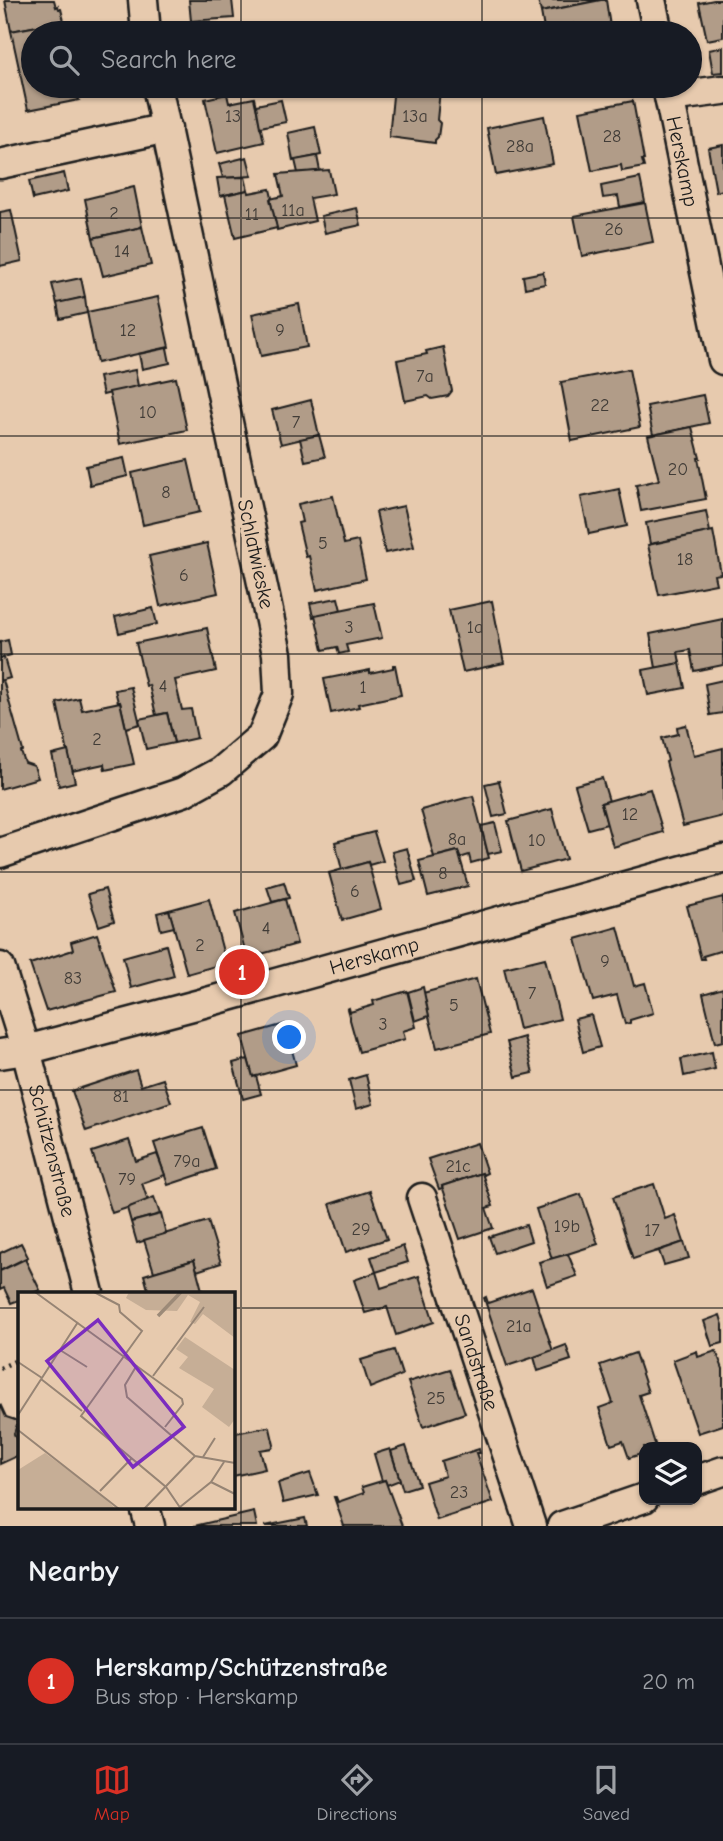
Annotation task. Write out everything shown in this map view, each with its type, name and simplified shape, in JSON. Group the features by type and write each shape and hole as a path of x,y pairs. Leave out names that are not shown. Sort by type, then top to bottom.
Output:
{"street":[{"path":"143,0 145,21"},
{"path":"652,0 656,21"},
{"path":"702,91 723,90"},
{"name":"Schlatwieske","path":"0,853 183,792 221,771 262,736 279,694 277,654 160,98"},
{"name":"Herskamp","path":"669,98 723,360"},
{"path":"0,164 167,128"},
{"name":"Herskamp","path":"13,1052 200,1004 723,859"},
{"name":"Schützenstraße","path":"0,967 13,1052 89,1292"},
{"name":"Sandstraße","path":"422,1198 531,1526"},
{"path":"702,1478 723,1471"},
{"path":"562,1526 639,1500"},
{"path":"145,1508 150,1526"}],"path":[{"path":"0,1368 18,1359"}],"building":[{"path":"5,0 54,0 56,7 61,9 64,21 21,21 21,29 11,31"},
{"path":"189,0 232,0 234,18 191,21"},
{"path":"538,0 601,0 541,12"},
{"path":"606,0 609,21 543,21 541,12"},
{"path":"723,0 723,37 707,40 699,3"},
{"path":"21,29 21,77 11,31"},
{"path":"723,47 723,72 713,73 709,50"},
{"path":"25,98 79,100 28,110"},
{"path":"228,98 229,103 254,98 264,142 217,153 205,99"},
{"path":"393,98 439,98 437,120 440,123 435,143 389,137"},
{"path":"281,100 286,122 260,127 256,105"},
{"path":"633,101 644,167 622,171 621,165 592,171 580,111"},
{"path":"544,116 553,164 496,175 487,128"},
{"path":"315,127 321,155 293,161 288,133"},
{"path":"723,145 723,190 716,192 708,148"},
{"path":"317,156 320,171 298,173 295,160"},
{"path":"247,157 252,176 223,178 219,164"},
{"path":"329,170 334,194 310,198 315,221 277,230 270,199 283,196 278,174"},
{"path":"64,173 68,191 33,199 29,181"},
{"path":"245,177 248,190 220,196 217,178"},
{"path":"640,178 645,202 620,207 618,196 603,198 601,186"},
{"path":"134,187 142,227 93,238 85,199"},
{"path":"270,189 277,228 235,238 225,195"},
{"path":"645,203 653,242 582,256 574,216"},
{"path":"357,208 361,225 325,233 321,216"},
{"path":"11,210 22,261 0,266 0,212"},
{"path":"142,227 151,265 103,276 93,238"},
{"path":"543,272 545,284 525,288 523,276"},
{"path":"81,278 85,297 57,304 52,284"},
{"path":"85,297 87,313 60,319 57,303"},
{"path":"158,297 169,347 97,363 87,312"},
{"path":"299,304 307,347 261,356 252,314"},
{"path":"443,347 452,391 448,396 432,399 428,396 405,401 397,360 427,354 426,351"},
{"path":"167,348 170,363 142,369 139,354"},
{"path":"629,369 640,427 572,441 561,382"},
{"path":"135,370 138,386 103,395 99,377"},
{"path":"176,378 187,430 120,444 109,392"},
{"path":"703,395 709,423 653,435 647,406"},
{"path":"311,400 319,435 281,444 272,410"},
{"path":"692,427 706,499 641,511 636,485 659,480 648,436"},
{"path":"319,435 325,457 305,461 300,439"},
{"path":"124,458 128,476 90,485 86,466"},
{"path":"188,460 200,512 143,525 132,473"},
{"path":"619,489 627,526 589,534 581,497"},
{"path":"333,496 344,544 358,541 366,579 317,590 298,523 302,522 298,504"},
{"path":"404,506 414,547 385,553 376,512"},
{"path":"706,511 710,532 650,544 646,523"},
{"path":"713,531 721,574 714,575 716,584 659,595 648,545"},
{"path":"207,543 218,593 160,606 149,556"},
{"path":"338,598 341,610 313,617 310,603"},
{"path":"492,601 504,663 463,672 449,610"},
{"path":"374,603 382,638 346,645 348,652 339,654 337,647 323,650 315,615"},
{"path":"153,608 157,624 119,633 115,617"},
{"path":"723,619 723,665 694,671 690,650 678,652 680,663 656,668 650,634"},
{"path":"207,628 216,671 175,680 182,710 191,709 197,738 174,743 167,713 156,715 136,643"},
{"path":"8,640 11,655 0,658 0,642"},
{"path":"0,658 4,658 10,678 0,681"},
{"path":"680,663 685,688 648,695 643,670"},
{"path":"393,665 401,695 331,713 324,679 370,670 370,673 393,668"},
{"path":"3,680 23,751 21,752 25,763 34,766 38,778 0,789 0,681"},
{"path":"723,680 723,713 710,715 705,684"},
{"path":"131,687 140,724 126,728 115,690"},
{"path":"79,698 82,710 120,702 134,764 105,770 104,764 72,771 57,703"},
{"path":"167,713 174,743 146,749 139,719"},
{"path":"686,725 694,755 723,748 723,816 683,826 662,738 678,734 677,727"},
{"path":"68,751 75,782 59,786 52,755"},
{"path":"602,778 609,801 601,803 607,824 588,829 575,785"},
{"path":"499,781 507,814 493,817 485,784"},
{"path":"650,789 663,832 613,847 601,803"},
{"path":"473,796 489,858 471,863 469,855 460,858 458,851 434,857 421,810"},
{"path":"552,809 566,859 521,871 508,821"},
{"path":"495,823 502,851 488,854 481,826"},
{"path":"374,832 383,861 369,865 368,862 342,870 335,842"},
{"path":"407,848 416,881 401,885 392,852"},
{"path":"458,851 468,886 428,896 419,861"},
{"path":"368,862 381,909 342,920 329,873"},
{"path":"284,882 289,898 272,902 267,887"},
{"path":"105,889 114,921 99,926 88,894"},
{"path":"723,897 723,950 701,959 687,906"},
{"path":"209,899 226,963 187,974 169,910"},
{"path":"285,899 297,944 247,958 235,913"},
{"path":"169,910 174,927 161,930 157,913"},
{"path":"618,927 634,986 645,983 653,1013 625,1024 617,995 593,1001 576,939"},
{"path":"97,934 116,992 46,1011 30,964 73,950 71,942"},
{"path":"166,945 174,976 131,988 123,957"},
{"path":"545,958 560,1019 519,1029 504,968"},
{"path":"476,979 490,1034 437,1048 423,993"},
{"path":"423,987 429,1016 415,1021 408,992"},
{"path":"723,988 723,1041 715,1043 703,994"},
{"path":"407,991 416,1027 403,1031 405,1039 359,1052 347,1009 349,1008 350,1012 374,1005 373,1001"},
{"path":"591,1015 600,1047 583,1052 575,1019"},
{"path":"285,1024 296,1065 253,1077 242,1036"},
{"path":"524,1037 533,1073 516,1077 507,1042"},
{"path":"712,1052 715,1069 684,1076 681,1059"},
{"path":"248,1059 261,1094 243,1099 233,1063"},
{"path":"136,1070 141,1086 163,1079 171,1102 86,1131 72,1091"},
{"path":"366,1075 373,1104 356,1109 349,1080"},
{"path":"203,1128 216,1169 168,1185 154,1143"},
{"path":"129,1140 136,1161 157,1154 165,1175 142,1183 148,1201 112,1213 92,1152"},
{"path":"477,1143 487,1173 439,1189 428,1159"},
{"path":"482,1173 493,1206 486,1208 493,1228 460,1239 442,1186"},
{"path":"654,1184 665,1219 675,1215 684,1242 633,1259 613,1197"},
{"path":"370,1191 387,1239 346,1252 330,1204"},
{"path":"581,1194 598,1244 552,1259 536,1209"},
{"path":"154,1197 160,1214 131,1222 127,1208"},
{"path":"161,1214 166,1234 137,1243 131,1222"},
{"path":"208,1221 221,1263 197,1271 194,1260 154,1272 144,1240"},
{"path":"526,1225 531,1241 495,1253 489,1237"},
{"path":"684,1242 689,1258 664,1265 659,1251 655,1252"},
{"path":"21,1243 28,1257 0,1271 0,1253"},
{"path":"403,1246 408,1262 376,1272 371,1257"},
{"path":"568,1254 577,1276 547,1286 539,1262"},
{"path":"25,1259 40,1290 18,1292 18,1300 11,1303 4,1288 0,1290 0,1271"},
{"path":"194,1260 202,1290 149,1292 144,1275"},
{"path":"376,1272 381,1288 419,1276 434,1322 396,1335 387,1307 365,1313 354,1280"},
{"path":"532,1288 553,1351 507,1366 484,1298 486,1297 488,1303"},
{"path":"720,1315 723,1343 712,1346 704,1321"},
{"path":"566,1345 571,1360 538,1371 534,1357"},
{"path":"394,1350 402,1375 370,1388 361,1360"},
{"path":"697,1351 698,1357 716,1351 723,1369 723,1425 698,1433 673,1360"},
{"path":"635,1353 648,1392 639,1395 654,1442 639,1442 639,1455 629,1458 623,1441 611,1445 599,1408 613,1403 600,1365"},
{"path":"450,1369 465,1413 423,1427 408,1382"},
{"path":"0,1404 6,1417 18,1421 14,1434 18,1443 18,1455 0,1464"},
{"path":"234,1428 235,1433 270,1428 274,1445 272,1448 260,1450 265,1469 234,1476"},
{"path":"406,1446 419,1485 403,1490 391,1451"},
{"path":"390,1449 400,1480 387,1485 385,1480 382,1481 374,1454"},
{"path":"479,1449 480,1453 476,1453 493,1502 437,1520 425,1482 445,1476 441,1461"},
{"path":"310,1473 318,1495 283,1503 278,1483"},
{"path":"385,1480 402,1526 344,1526 334,1497 338,1502 364,1493 362,1487"},
{"path":"254,1512 257,1526 194,1526"},
{"path":"305,1518 307,1526 265,1526"}],"place":[{"name":"Herskamp/Schützenstraße","path":"242,972"}]}
